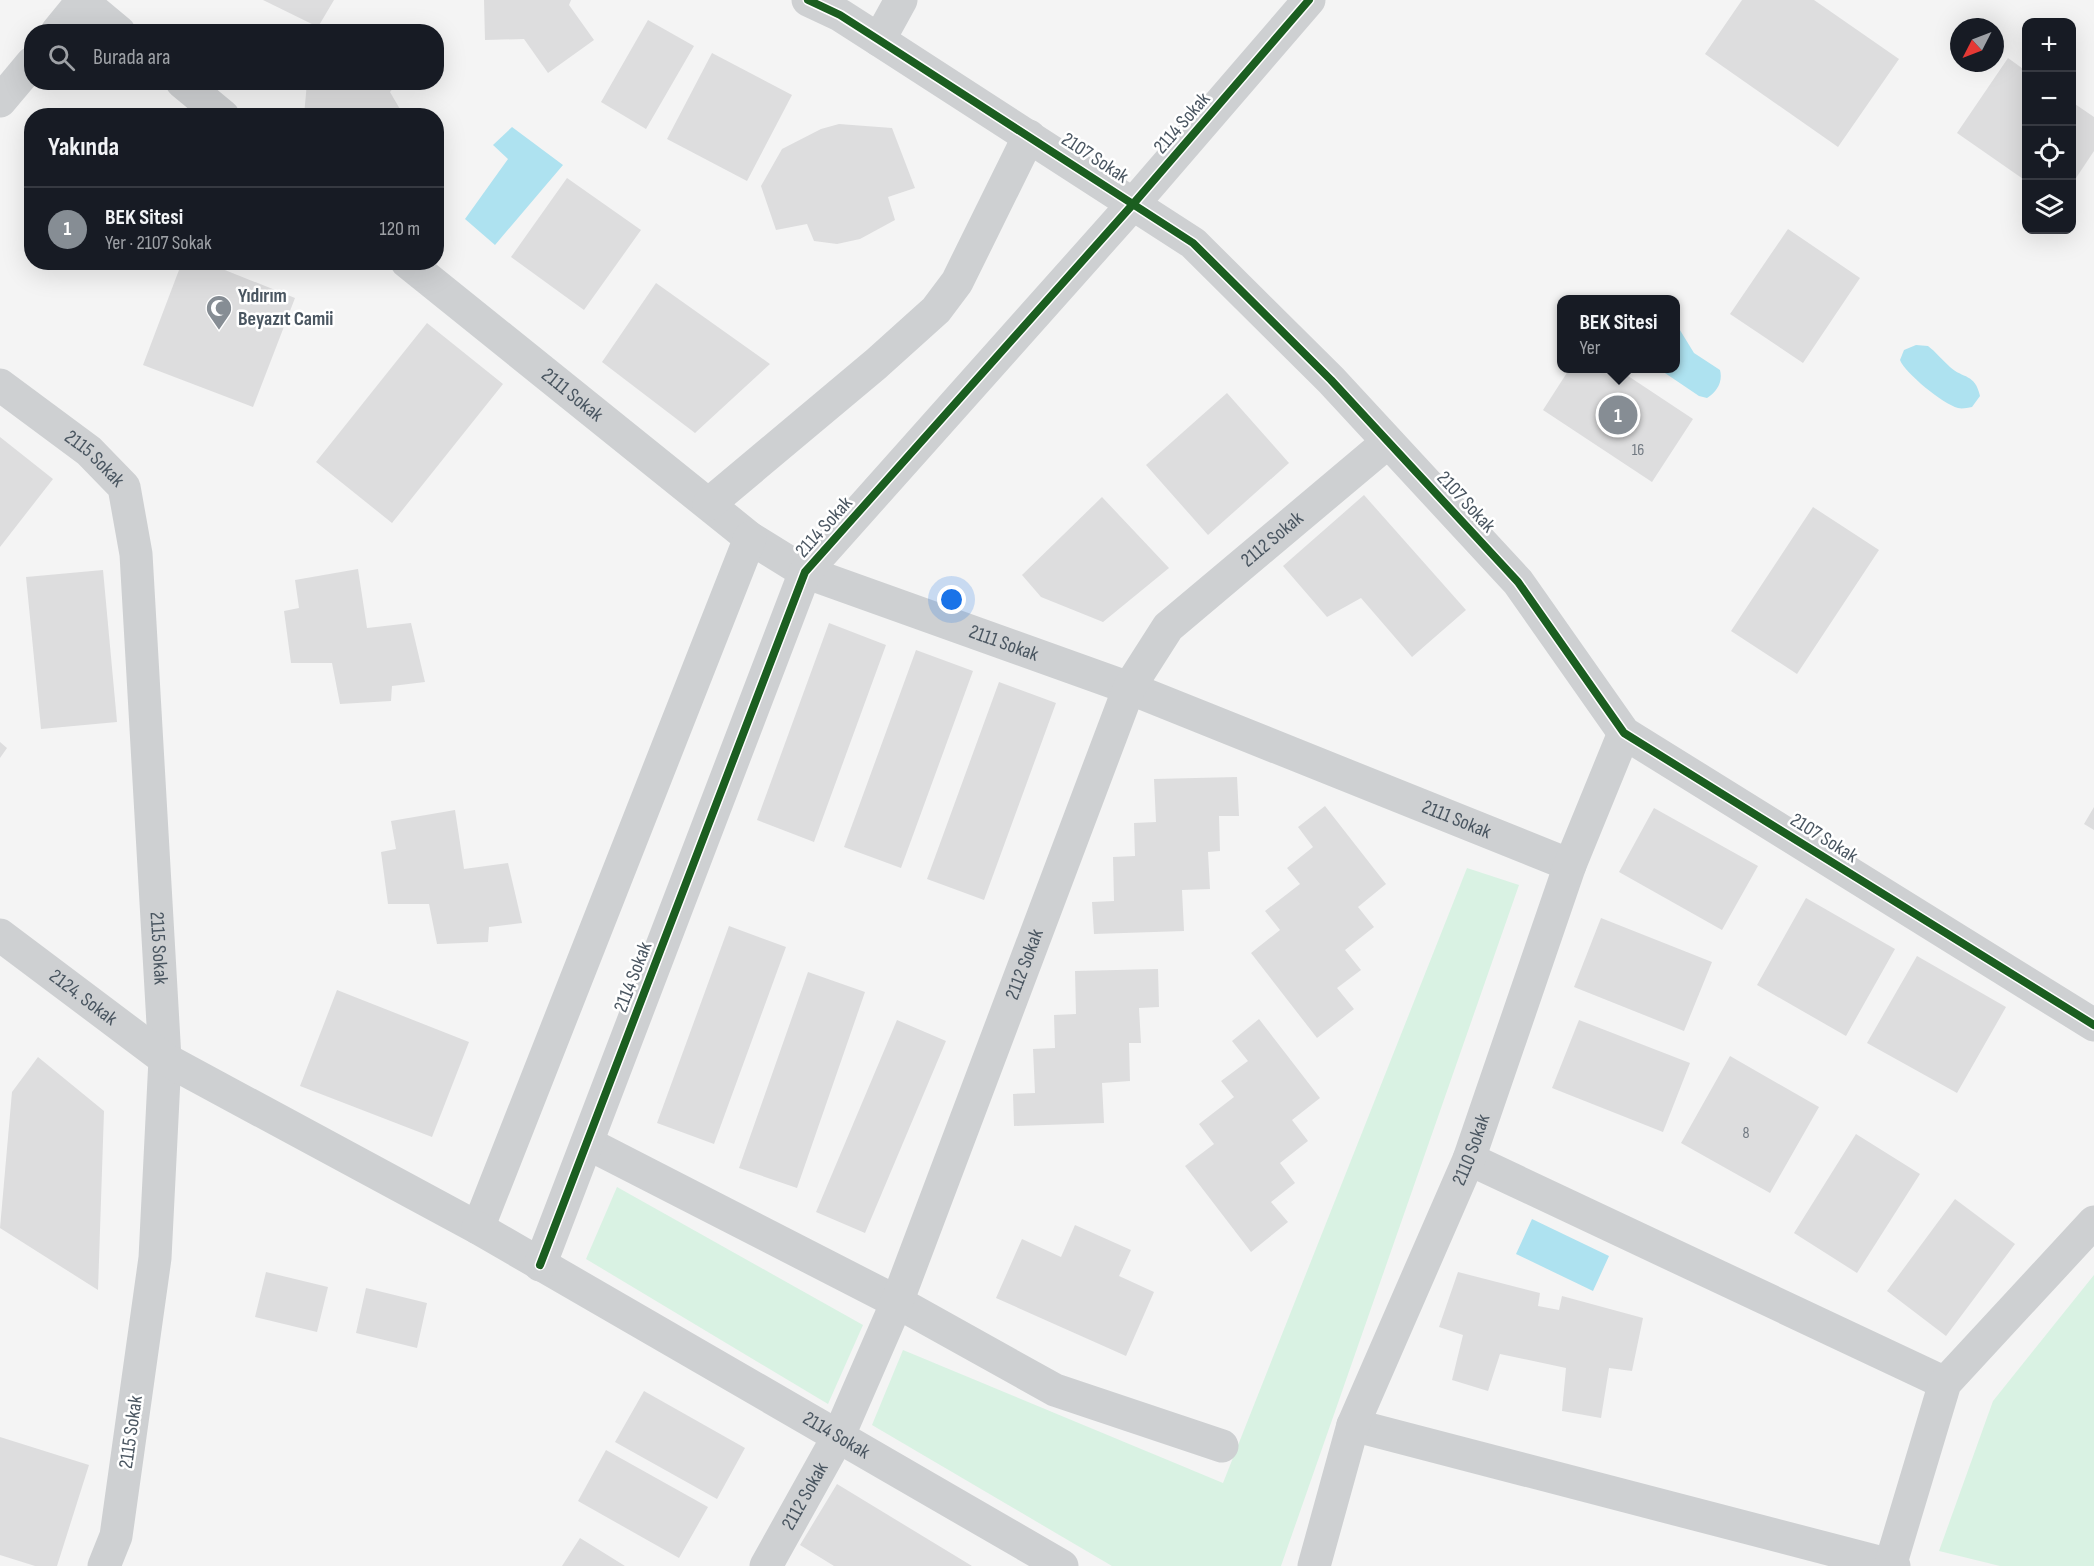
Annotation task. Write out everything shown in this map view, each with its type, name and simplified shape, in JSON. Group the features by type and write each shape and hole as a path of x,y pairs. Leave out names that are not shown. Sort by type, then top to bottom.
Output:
{"street":[{"name":"2107 Sokak","path":"808,0 840,15 1193,243 1331,380 1518,582 1624,733 2094,1025"},
{"path":"879,40 901,0"},
{"name":"2114 Sokak","path":"1062,1566 839,1435 540,1265 805,572 1134,203 1309,0"},
{"path":"63,24 82,1 109,24"},
{"path":"0,101 24,72"},
{"path":"192,90 213,108"},
{"path":"709,504 876,364 936,310 957,282 1029,136"},
{"name":"2111 Sokak","path":"417,270 750,538 805,572 1129,688 1570,865"},
{"name":"2115 Sokak","path":"0,385 89,451 124,487 138,577 165,1059 155,1258 116,1536 104,1566"},
{"name":"2112 Sokak","path":"766,1566 839,1435 897,1302 1129,688 1168,627 1388,442"},
{"path":"478,1228 750,538"},
{"name":"2110 Sokak","path":"1314,1566 1353,1425 1469,1159 1570,865 1624,733"},
{"name":"2124. Sokak","path":"0,934 165,1059 478,1228 540,1265"},
{"path":"587,1143 897,1302 1055,1390 1222,1446"},
{"path":"1469,1159 1945,1383"},
{"path":"1353,1425 1891,1566 1945,1383 2094,1222"}],"green space":[{"path":"1467,868 1519,885 1281,1566 1112,1566 872,1425 903,1350 1223,1483"},
{"path":"617,1187 863,1325 828,1404 586,1259"},
{"path":"2094,1275 2094,1566 2000,1566 1939,1551 1993,1401"}],"water":[{"path":"512,127 563,165 495,245 465,219 508,159 493,145"},
{"path":"1680,330 1694,353 1720,370 1721,379 1714,393 1707,398 1699,396 1665,373 1680,373"},
{"path":"1916,345 1928,346 1955,371 1975,383 1980,396 1972,407 1960,408 1951,405 1934,394 1903,366 1900,360 1904,350"},
{"path":"1532,1219 1609,1256 1593,1291 1516,1254"}],"building":[{"path":"263,0 334,0 320,24 312,24"},
{"path":"484,0 571,0 569,5 594,40 548,73 524,39 485,40"},
{"path":"1742,0 1814,0 1899,59 1838,147 1705,54"},
{"path":"648,20 694,46 646,129 601,102"},
{"path":"712,53 792,95 747,181 667,139"},
{"path":"2008,58 2022,68 2022,178 1957,133 1998,72 2004,72 2004,64"},
{"path":"306,90 392,90 390,92 399,108 305,108"},
{"path":"2076,105 2094,117 2094,151 2076,178"},
{"path":"839,124 892,128 915,188 888,197 895,220 860,239 837,244 814,241 807,224 776,230 761,186 782,149 821,129"},
{"path":"567,178 641,230 584,310 511,257"},
{"path":"1788,229 1860,278 1803,363 1730,314"},
{"name":"Yıdırım Beyazıt Camii","path":"179,270 225,270 295,298 253,407 143,365"},
{"path":"656,283 770,364 695,433 602,362"},
{"path":"427,323 503,384 392,523 316,462"},
{"path":"1567,373 1624,373 1693,419 1652,482 1543,410"},
{"path":"1227,393 1289,463 1208,535 1146,465"},
{"path":"0,437 53,479 0,547"},
{"path":"1364,495 1466,610 1412,657 1361,598 1327,617 1283,566"},
{"path":"1102,497 1169,568 1103,622 1041,597 1022,575"},
{"path":"1813,507 1879,550 1797,674 1731,631"},
{"path":"358,569 367,628 411,623 425,682 392,686 391,701 340,704 332,663 291,663 284,611 299,608 295,580"},
{"path":"103,570 117,722 41,729 26,577"},
{"path":"829,623 886,645 814,842 757,820"},
{"path":"916,650 973,671 901,868 844,847"},
{"path":"999,682 1056,703 984,900 927,879"},
{"path":"0,742 7,748 0,758"},
{"path":"1237,777 1239,816 1219,816 1220,851 1208,852 1210,889 1182,890 1184,931 1094,934 1092,902 1114,901 1113,857 1135,856 1134,823 1156,822 1154,779"},
{"path":"1325,806 1386,884 1358,907 1374,927 1345,950 1361,970 1337,988 1354,1009 1317,1038 1251,953 1280,930 1265,911 1300,884 1287,868 1313,847 1298,827"},
{"path":"2094,807 2094,830 2084,824"},
{"path":"1654,808 1758,866 1722,930 1619,872"},
{"path":"455,810 464,869 508,863 522,923 489,927 488,942 437,944 429,904 388,904 381,852 396,849 391,821"},
{"path":"1806,898 1895,949 1846,1036 1757,985"},
{"path":"1601,918 1712,962 1684,1031 1574,987"},
{"path":"729,926 786,947 714,1144 657,1123"},
{"path":"1917,956 2006,1007 1957,1093 1867,1043"},
{"path":"1158,969 1159,1007 1139,1008 1141,1043 1129,1043 1130,1081 1102,1083 1104,1123 1014,1126 1013,1094 1035,1093 1033,1049 1055,1048 1054,1015 1076,1014 1075,971"},
{"path":"808,972 865,992 797,1188 739,1168"},
{"path":"337,990 469,1042 432,1137 300,1086"},
{"path":"1259,1019 1320,1098 1292,1120 1308,1141 1280,1163 1295,1183 1271,1202 1288,1222 1251,1252 1185,1166 1214,1144 1199,1124 1234,1097 1221,1081 1248,1061 1232,1041"},
{"path":"897,1020 946,1041 865,1233 816,1212"},
{"path":"1579,1020 1690,1063 1663,1132 1552,1088"},
{"path":"1730,1056 1819,1107 1770,1193 1681,1143"},
{"path":"38,1057 104,1111 98,1290 0,1228 12,1092"},
{"path":"1856,1134 1920,1174 1857,1273 1794,1233"},
{"path":"1955,1199 2015,1244 1946,1336 1887,1291"},
{"path":"1075,1225 1131,1250 1119,1276 1154,1292 1126,1356 996,1298 1022,1239 1061,1257"},
{"path":"266,1272 328,1287 317,1332 255,1317"},
{"path":"1458,1272 1540,1293 1538,1306 1559,1310 1562,1296 1643,1318 1632,1371 1609,1368 1601,1418 1562,1411 1566,1368 1500,1354 1488,1391 1452,1380 1463,1335 1439,1327"},
{"path":"366,1288 427,1303 417,1348 356,1333"},
{"path":"644,1391 745,1448 717,1499 615,1442"},
{"path":"0,1437 89,1465 57,1566 35,1566 0,1555"},
{"path":"606,1450 708,1507 679,1558 578,1501"},
{"path":"837,1484 972,1566 834,1566 800,1545"},
{"path":"580,1538 625,1566 562,1566"}],"cycle path":[{"path":"808,0 840,15 1193,243 1331,380 1518,582 1624,733 2094,1025"},
{"path":"540,1265 805,572 1134,203 1309,0"}],"place":[{"name":"Yıdırım Beyazıt Camii","path":"219,331"},
{"name":"BEK Sitesi","path":"1618,415"}]}
